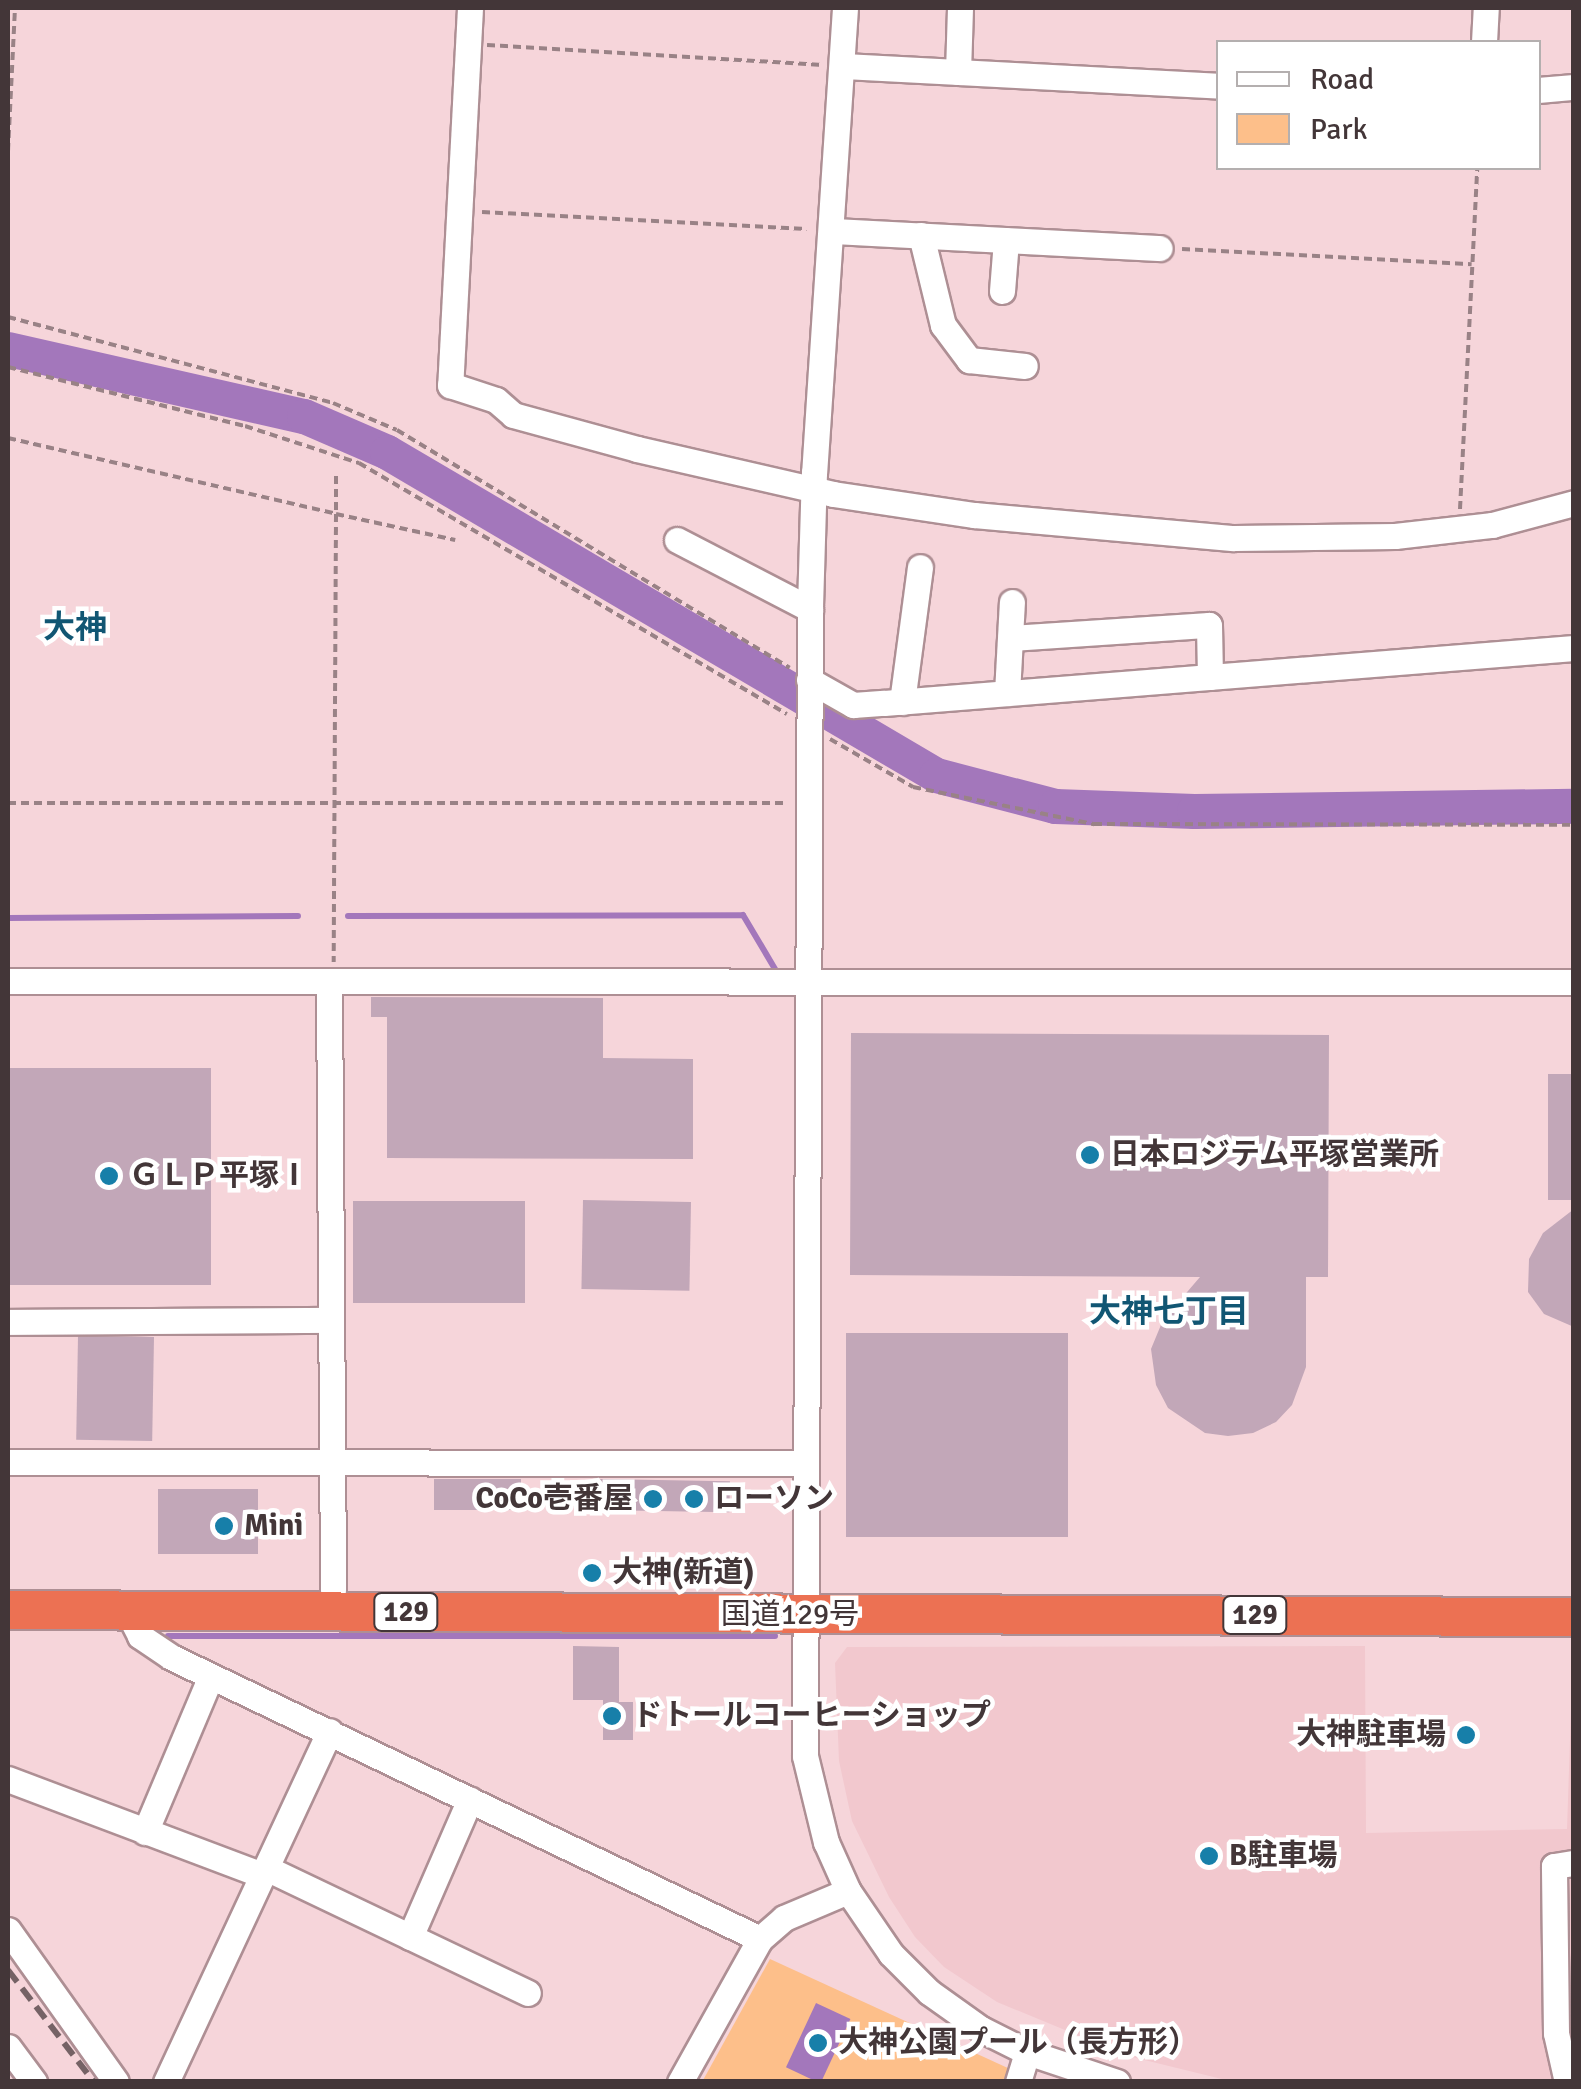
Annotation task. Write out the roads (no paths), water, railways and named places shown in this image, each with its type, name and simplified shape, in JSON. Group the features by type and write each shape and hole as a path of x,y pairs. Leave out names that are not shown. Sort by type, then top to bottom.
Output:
{"highway":[{"name":"国道129号","path":"8,1588 333,1590 805,1604 1574,1617"},
{"name":"国道129号","path":"8,1610 805,1604 1574,1592"}],"street":[{"path":"470,8 450,385 496,400 513,414 813,490 974,514 1234,538 1395,536 1492,526 1574,503"},
{"path":"845,8 813,490 810,609 806,803 805,1756 826,1842 848,1891 891,1954 929,1992 981,2029 1027,2052 1117,2082"},
{"path":"958,72 960,8"},
{"path":"1484,40 1486,8"},
{"path":"842,66 1216,86"},
{"path":"1541,90 1574,87"},
{"path":"832,231 1160,248"},
{"path":"921,235 943,326 969,360 1024,366"},
{"path":"1002,292 1006,240"},
{"path":"677,540 810,609"},
{"path":"902,702 920,566"},
{"path":"1008,693 1012,602"},
{"path":"1010,638 1209,625 1210,677"},
{"path":"809,683 853,705 1574,648"},
{"path":"8,980 1574,982"},
{"path":"331,982 333,1590"},
{"path":"8,1322 331,1320"},
{"path":"8,1462 806,1463"},
{"path":"128,1610 140,1636 211,1676 760,1938"},
{"path":"144,1832 211,1676"},
{"path":"166,2082 330,1731"},
{"path":"8,1779 144,1832 264,1872 528,1993"},
{"path":"410,1937 470,1799"},
{"path":"1567,2082 1556,2033 1554,1866 1574,1863"},
{"path":"680,2082 760,1938 784,1918 848,1891"},
{"path":"8,1930 116,2082"},
{"path":"8,2047 34,2082"},
{"path":"1018,2082 1027,2052"}],"waterway":[{"path":"8,349 304,416 387,452 936,775 1055,806 1194,811 1574,806"},
{"path":"348,916 743,915 775,969"},
{"path":"8,918 298,916"},
{"path":"168,1636 775,1636"}],"railway":[{"path":"8,1970 94,2082"}],"place":[{"name":"日本ロジテム平塚営業所","path":"1090,1155"},
{"name":"ＧＬＰ平塚Ⅰ","path":"109,1176"},
{"name":"CoCo壱番屋","path":"653,1499"},
{"name":"ローソン","path":"694,1499"},
{"name":"Mini","path":"224,1526"},
{"name":"大神(新道)","path":"592,1573"},
{"name":"ドトールコーヒーショップ","path":"612,1716"},
{"name":"大神駐車場","path":"1466,1735"},
{"name":"B駐車場","path":"1209,1856"},
{"name":"大神公園プール（長方形）","path":"818,2043"}],"district":[{"name":"大神","path":"75,628"},
{"name":"大神七丁目","path":"1169,1312"}]}
